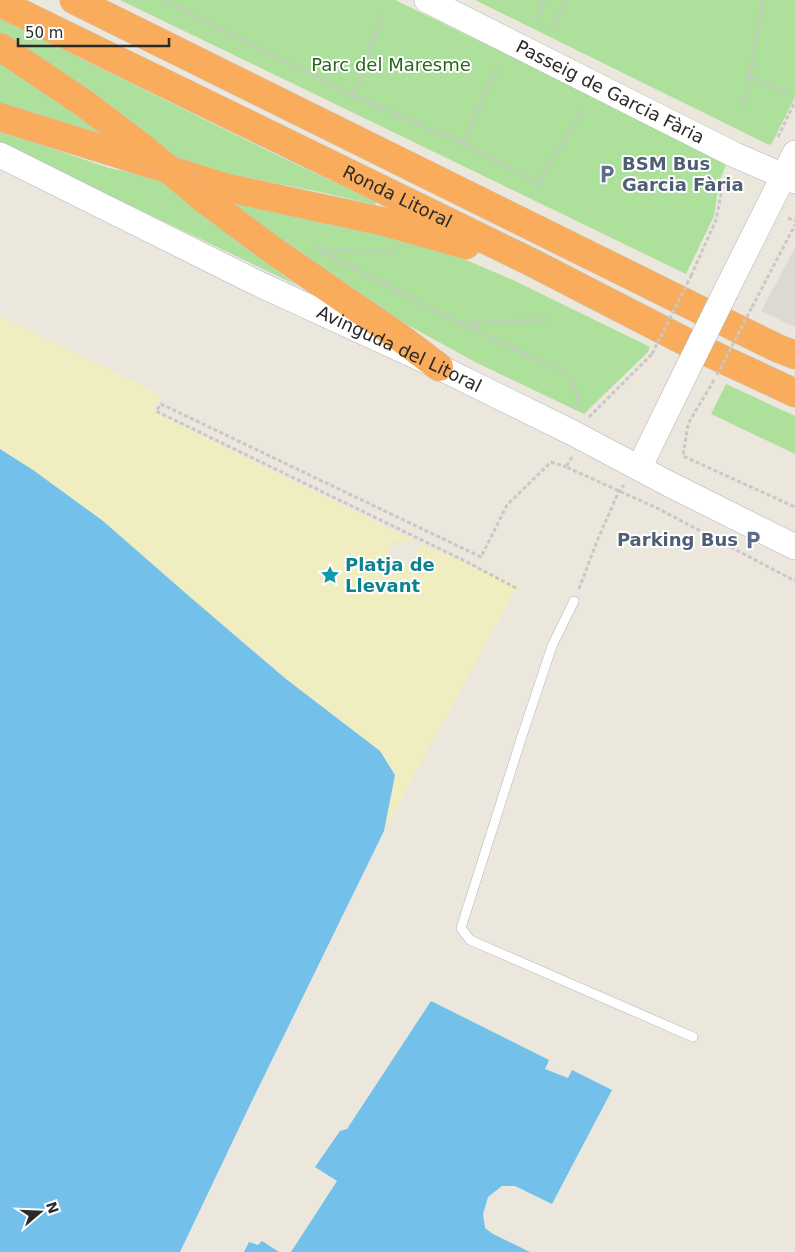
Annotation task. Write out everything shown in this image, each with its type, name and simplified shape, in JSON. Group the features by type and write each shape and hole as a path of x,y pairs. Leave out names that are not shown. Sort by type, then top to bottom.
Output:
{"highway":[{"name":"Ronda Litoral","path":"74,0 777,348 795,355"},
{"name":"Ronda Litoral","path":"0,3 533,263 692,346 795,393"},
{"path":"0,47 85,104 143,148 204,199 271,249 402,339 439,367"},
{"path":"0,117 228,188 381,221 533,263"}],"main road":[{"name":"Passeig de Garcia Fària","path":"427,0 735,155 789,178"},
{"path":"639,468 726,291 789,178 785,148"},
{"name":"Avinguda del Litoral","path":"0,155 257,283 439,367 574,433 675,487 795,547"}],"lane":[{"path":"574,602 549,655 461,928 470,940 693,1037"}],"path":[{"path":"164,0 354,96 462,143 539,184 583,110"},
{"path":"537,21 543,0"},
{"path":"551,27 568,0"},
{"path":"744,105 763,0"},
{"path":"354,96 382,14"},
{"path":"462,143 497,69"},
{"path":"749,75 786,94"},
{"path":"785,148 795,101"},
{"path":"594,420 588,417 652,354 691,276 716,220 723,184"},
{"path":"785,216 795,221"},
{"path":"795,225 717,375 688,424 683,456 795,507"},
{"path":"311,246 454,321 465,324 562,370 576,388 578,395 574,411 581,414"},
{"path":"319,250 402,252"},
{"path":"465,324 550,319"},
{"path":"516,588 468,562 156,411 161,404 481,557 507,505 551,462 566,466 657,508 795,581"},
{"path":"566,466 572,455"},
{"path":"574,602 597,541 614,504"}],"green space":[{"name":"Parc del Maresme","path":"120,0 395,0 727,162 719,183 714,216 686,274"},
{"path":"475,0 795,0 795,97 772,143 769,145"},
{"path":"0,19 376,202 375,205 325,193 179,164 0,34"},
{"path":"0,61 129,150 0,109"},
{"path":"0,129 109,168 165,180 208,218 298,286 0,142"},
{"path":"211,191 417,239 513,280 650,347 648,352 584,414 477,363 382,311"},
{"path":"726,384 795,416 795,454 711,414"}],"sand":[{"name":"Platja de Llevant","path":"0,316 161,395 153,412 415,541 393,541 387,555 409,566 421,544 518,585 384,831 395,775 380,751 286,679 103,521 33,470 0,449"}],"shaded area":[{"path":"795,248 795,327 761,311"}],"water":[{"path":"0,449 33,470 103,521 286,679 380,751 395,775 384,831 180,1252 0,1252"},
{"path":"431,1001 549,1060 545,1069 568,1078 572,1070 612,1090 552,1204 515,1186 502,1186 488,1197 483,1214 485,1228 493,1234 530,1252 291,1252 337,1181 315,1167 340,1131 347,1129"},
{"path":"262,1241 279,1252 244,1252 249,1242 258,1245"}],"place":[{"name":"BSM Bus Garcia Fària","path":"607,174"},
{"name":"Parking Bus","path":"753,540"},
{"name":"Platja de Llevant","path":"330,575"}]}
